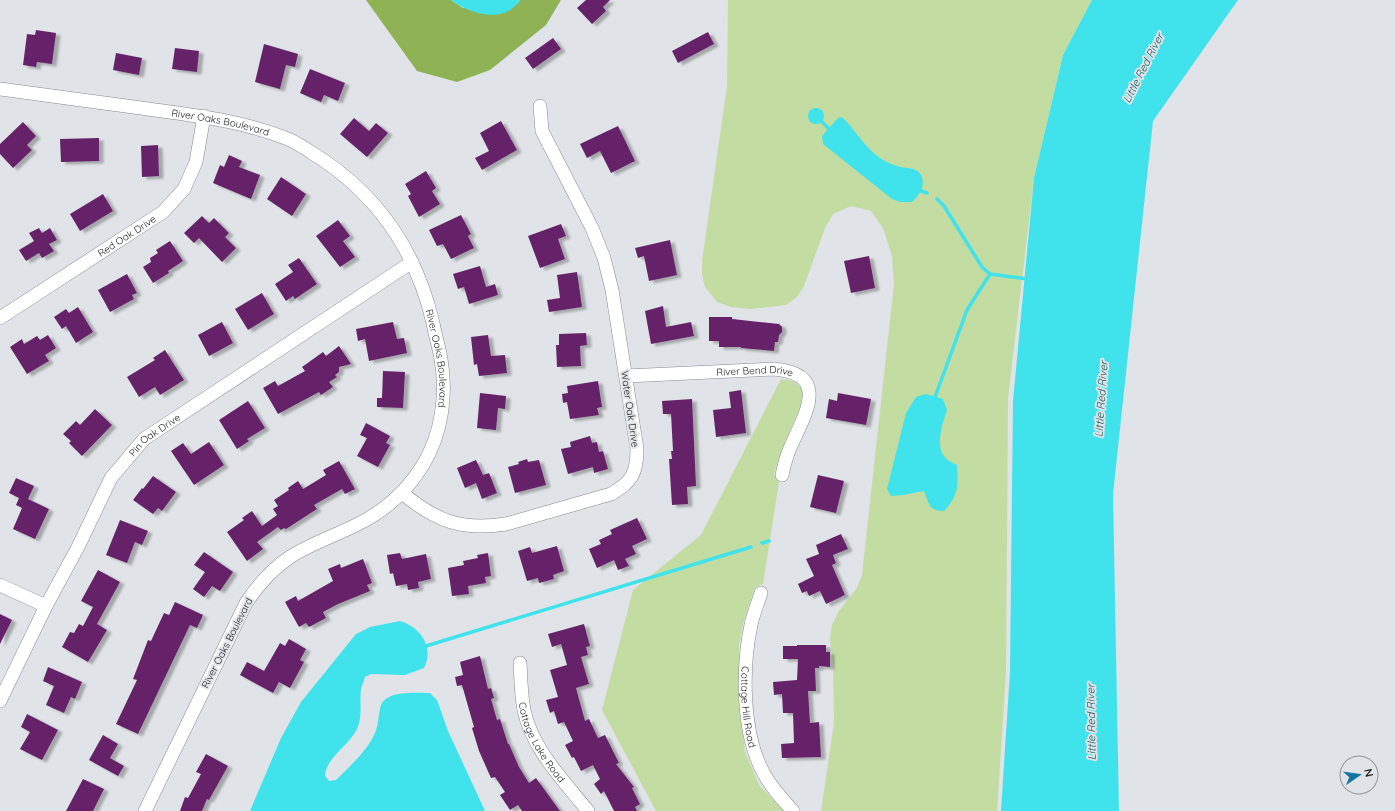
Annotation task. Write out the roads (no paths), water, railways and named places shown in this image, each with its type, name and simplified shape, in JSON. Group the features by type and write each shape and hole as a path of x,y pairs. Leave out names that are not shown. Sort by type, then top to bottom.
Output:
{"street":[{"name":"River Oaks Boulevard","path":"0,89 204,116 250,126 290,140 315,155 344,174 367,197 396,232 412,262 429,308 441,359 444,397 438,434 423,464 402,493 383,508 362,522 288,558 273,570 258,586 246,603 145,811"},
{"name":"Water Oak Drive","path":"402,493 421,508 439,518 454,523 478,526 506,524 611,494 623,487 633,476 637,464 637,449 612,290 604,258 592,228 542,131 540,106"},
{"name":"Red Oak Drive","path":"0,318 163,212 184,189 196,162 204,116"},
{"name":"Pin Oak Drive","path":"0,701 46,606 78,548 111,478 144,439 412,262"},
{"name":"River Bend Drive","path":"626,376 774,369 788,370 798,375 808,387 810,397 808,407 789,451 782,475"},
{"path":"0,585 46,606"},
{"name":"Cottage Hill Road","path":"761,593 751,623 748,644 746,693 748,720 752,747 762,770 779,796 793,811"},
{"name":"Cottage Lake Road","path":"520,664 524,710 532,734 544,755 588,811"}],"water":[{"path":"451,0 520,0 513,8 505,13 487,15 477,13"},
{"name":"Little Red River","path":"1092,0 1238,0 1153,121 1113,494 1119,811 1001,811 1010,672 1013,401 1034,178 1063,55"},
{"path":"816,108 822,110 824,116 822,122 816,124 810,122 808,116 810,110"},
{"path":"840,117 843,118 868,148 880,158 894,165 915,169 919,172 923,183 920,193 912,202 900,202 892,199 823,144 822,136"},
{"path":"926,394 943,399 947,410 941,433 941,451 945,457 957,465 958,479 955,495 944,511 935,510 930,506 924,491 891,496 887,489 906,413 916,397"},
{"path":"400,621 414,628 424,639 427,645 428,653 424,668 405,675 371,674 365,677 361,689 360,718 357,729 332,759 326,770 325,776 329,781 336,780 367,747 376,731 379,712 384,700 403,693 430,693 437,700 448,731 485,811 250,811 281,738 301,702 356,634 370,627"}],"waterway":[{"path":"821,121 829,129"},
{"path":"921,191 927,193"},
{"path":"937,199 944,206 982,267 990,274 1028,279"},
{"path":"935,397 967,310 990,274"},
{"path":"762,543 769,541"},
{"path":"426,646 751,547"}]}
